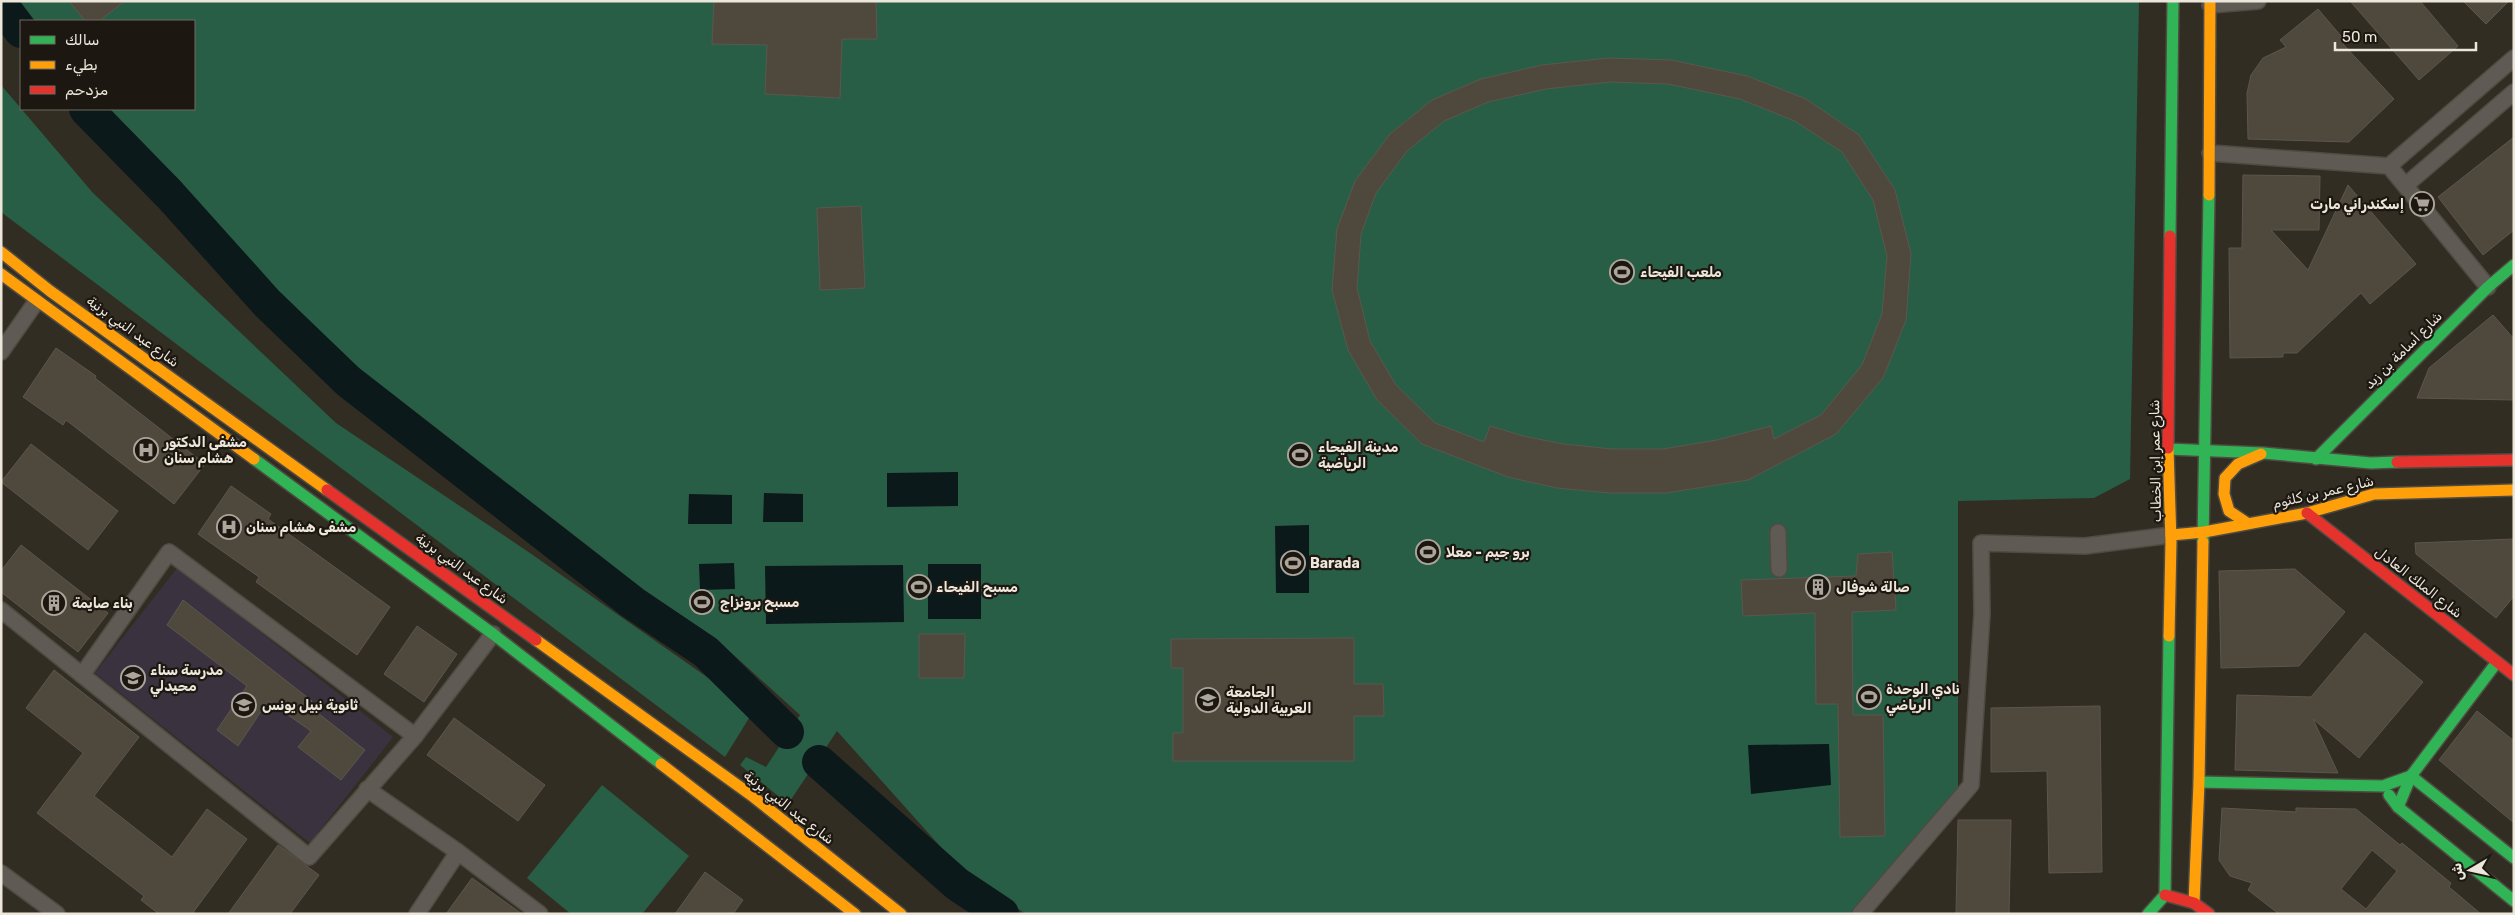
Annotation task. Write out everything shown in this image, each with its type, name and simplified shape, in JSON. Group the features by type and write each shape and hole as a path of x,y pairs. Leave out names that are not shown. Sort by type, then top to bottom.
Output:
{"main road":[{"name":"شارع عمر إبن الخطاب","path":"2165,895 2171,535 2168,449 2173,1"},
{"path":"2194,903 2199,782 2204,532 2210,153 2210,3"},
{"name":"شارع عبد النبي برنية","path":"1,252 58,296 751,795 900,914"},
{"name":"شارع أسامة بن زيد","path":"2316,459 2488,287 2514,265"},
{"path":"1,274 36,302 493,634 855,914"},
{"name":"شارع عمر بن كلثوم","path":"2168,449 2263,453 2316,459 2370,462 2514,460"},
{"path":"2247,524 2229,511 2224,494 2225,478 2238,464 2263,453"},
{"name":"شارع عمر بن كلثوم","path":"2171,535 2204,532 2307,513 2374,494 2514,490"},
{"name":"شارع الملك العادل","path":"2307,513 2514,675"},
{"path":"2398,807 2410,776 2497,662"},
{"path":"2199,782 2383,786 2410,776"},
{"path":"2410,776 2514,858"},
{"path":"2383,786 2398,807 2514,901"},
{"path":"2148,914 2165,895 2194,903 2209,914"}],"street":[{"path":"2210,3 2258,1"},
{"path":"2388,166 2514,58"},
{"path":"2406,185 2514,92"},
{"path":"2210,153 2388,166 2406,185 2488,287"},
{"path":"1,352 36,302"},
{"path":"1778,532 1779,569"},
{"path":"1860,914 1972,785 1982,614 1981,543 2085,546 2171,535"},
{"path":"82,675 169,552 416,736"},
{"path":"1,610 309,857 367,789 416,736 493,634"},
{"path":"367,789 458,852 540,914"},
{"path":"417,914 458,852"},
{"path":"1,873 56,914"}],"shaded area":[{"path":"958,472 958,506 887,507 887,473"},
{"path":"764,493 803,494 803,522 763,522"},
{"path":"689,494 732,495 732,524 688,524"},
{"path":"1309,525 1309,593 1276,593 1275,526"},
{"path":"734,563 735,589 700,590 699,564"},
{"path":"928,564 981,564 981,619 928,619"},
{"path":"903,565 904,622 766,624 765,566"},
{"name":"ثانوية نبيل يونس","path":"178,567 393,737 310,843 95,673"},
{"path":"1829,744 1831,785 1751,794 1748,745"}],"green space":[{"name":"مدينة الفيحاء الرياضية","path":"20,1 2139,1 2130,479 2094,498 1958,501 1958,788 1850,914 1026,914 965,874 837,731 788,804 740,765 746,757 766,767 800,715 716,639 643,589 359,368 279,292 182,183 111,110 195,110 195,20 34,20"},
{"path":"1,85 20,107 20,110 22,110 93,193 336,423 527,551 754,710 725,757 1,212"},
{"path":"602,785 689,856 642,914 571,914 527,878"}],"building":[{"path":"69,1 125,1 100,20 84,20"},
{"path":"714,1 876,1 877,39 842,39 840,98 765,94 767,45 712,44"},
{"path":"2350,1 2420,1 2458,46 2419,80"},
{"path":"2463,1 2509,1 2486,24"},
{"path":"2318,9 2346,42 2343,44 2394,99 2349,142 2248,139 2247,93 2251,75 2263,58 2286,47 2280,40"},
{"path":"1609,58 1671,60 1747,76 1806,99 1859,135 1895,190 1911,254 1906,320 1883,378 1836,434 1748,480 1666,493 1610,493 1557,488 1508,477 1422,444 1377,400 1348,350 1332,290 1337,229 1355,181 1390,134 1432,100 1481,79 1542,65","holes":["1610,82 1668,84 1740,99 1795,121 1842,152 1873,200 1887,256 1882,314 1862,365 1821,415 1774,439 1771,426 1717,440 1663,449 1612,449 1563,444 1523,436 1490,426 1484,442 1435,423 1396,385 1370,341 1357,288 1361,234 1376,193 1407,151 1444,121 1488,102 1546,89"]},
{"path":"2514,137 2514,230 2483,255 2438,197"},
{"path":"2243,175 2320,176 2319,230 2271,230 2308,270 2348,185 2416,264 2370,304 2361,293 2297,353 2283,353 2283,357 2230,358 2229,248 2242,248"},
{"path":"861,206 865,288 820,290 817,208"},
{"path":"2493,315 2514,339 2514,400 2417,398 2429,368"},
{"path":"56,348 96,376 95,378 205,464 174,504 66,420 63,425 23,397"},
{"path":"31,444 118,511 88,550 1,482"},
{"path":"231,486 271,514 268,519 390,607 357,655 256,582 259,577 198,534"},
{"path":"2514,539 2514,596 2496,618 2416,554 2415,543"},
{"name":"بناء صايمة","path":"21,545 108,613 78,652 1,592 1,571"},
{"path":"1892,552 1896,610 1852,612 1853,715 1883,715 1885,836 1840,837 1838,704 1816,704 1815,613 1743,616 1741,580 1856,576 1858,554"},
{"path":"2295,569 2345,612 2299,666 2221,668 2219,571"},
{"path":"183,600 312,701 309,706 365,750 341,780 298,747 311,731 268,701 238,746 217,730 247,686 167,625"},
{"path":"417,626 457,654 424,702 384,674"},
{"path":"2365,633 2423,682 2359,758 2313,719 2338,773 2235,770 2237,695 2311,697"},
{"path":"919,634 965,634 964,678 919,678"},
{"path":"1354,638 1354,684 1383,684 1384,716 1354,716 1354,761 1173,761 1173,733 1183,733 1183,668 1171,668 1171,639"},
{"path":"54,670 139,737 94,796 172,857 207,809 247,839 192,914 159,914 141,900 144,896 37,813 83,753 26,708"},
{"path":"2100,706 2102,872 2049,873 2047,771 1991,772 1991,708"},
{"path":"2477,711 2514,741 2514,823 2439,760"},
{"path":"454,718 545,785 518,821 427,755"},
{"path":"2222,808 2296,812 2296,808 2356,809 2451,883 2449,887 2481,914 2279,914 2248,890 2252,883 2230,876 2219,860","holes":["2372,850 2397,871 2366,909 2341,889"]},
{"path":"1958,820 2011,820 2009,914 1956,914"},
{"path":"278,845 319,875 290,914 228,914"},
{"path":"705,872 743,900 733,914 675,914"},
{"path":"472,878 522,914 446,914"}],"waterway":[{"path":"1,5 20,30"},
{"path":"87,110 170,195 267,303 348,381 633,603 706,652 787,732"},
{"path":"819,762 957,884 1002,914"}],"traffic: fast":[{"path":"2170,236 2173,1"},
{"path":"2203,542 2209,195"},
{"path":"2316,459 2488,287 2514,265"},
{"path":"2168,449 2263,453 2371,463 2397,462"},
{"path":"254,459 493,634 661,764"},
{"path":"2148,914 2165,895 2169,636"},
{"path":"2398,807 2411,776 2497,662"},
{"path":"2199,782 2383,786 2411,776 2514,858"},
{"path":"2389,795 2398,807 2514,901"}],"traffic: slow":[{"path":"2209,195 2210,1"},
{"path":"1,252 50,291 327,490"},
{"path":"1,274 254,459"},
{"path":"2168,448 2171,541 2169,636"},
{"path":"2247,523 2229,511 2224,494 2225,478 2238,464 2261,454"},
{"path":"2171,535 2204,532 2307,513 2374,494 2514,490"},
{"path":"2194,903 2199,782 2203,542"},
{"path":"536,640 751,795 901,914"},
{"path":"661,764 855,914"}],"traffic: jam":[{"path":"2168,448 2170,236"},
{"path":"2397,462 2514,460"},
{"path":"327,490 536,640"},
{"path":"2307,513 2514,675"},
{"path":"2165,895 2194,903 2209,914"}],"place":[{"name":"إسكندراني مارت","path":"2422,204"},
{"name":"ملعب الفيحاء","path":"1622,272"},
{"name":"مشفى الدكتور هشام سنان","path":"146,450"},
{"name":"مدينة الفيحاء الرياضية","path":"1300,455"},
{"name":"مشفى هشام سنان","path":"229,527"},
{"name":"برو جيم - معلا","path":"1428,552"},
{"name":"Barada","path":"1293,563"},
{"name":"مسبح الفيحاء","path":"919,587"},
{"name":"صالة شوفال","path":"1818,587"},
{"name":"مسبح برونزاج","path":"702,602"},
{"name":"بناء صايمة","path":"54,603"},
{"name":"مدرسة سناء محيدلي","path":"133,678"},
{"name":"نادي الوحدة الرياضي","path":"1869,697"},
{"name":"الجامعة العربية الدولية","path":"1208,700"},
{"name":"ثانوية نبيل يونس","path":"244,705"}]}
